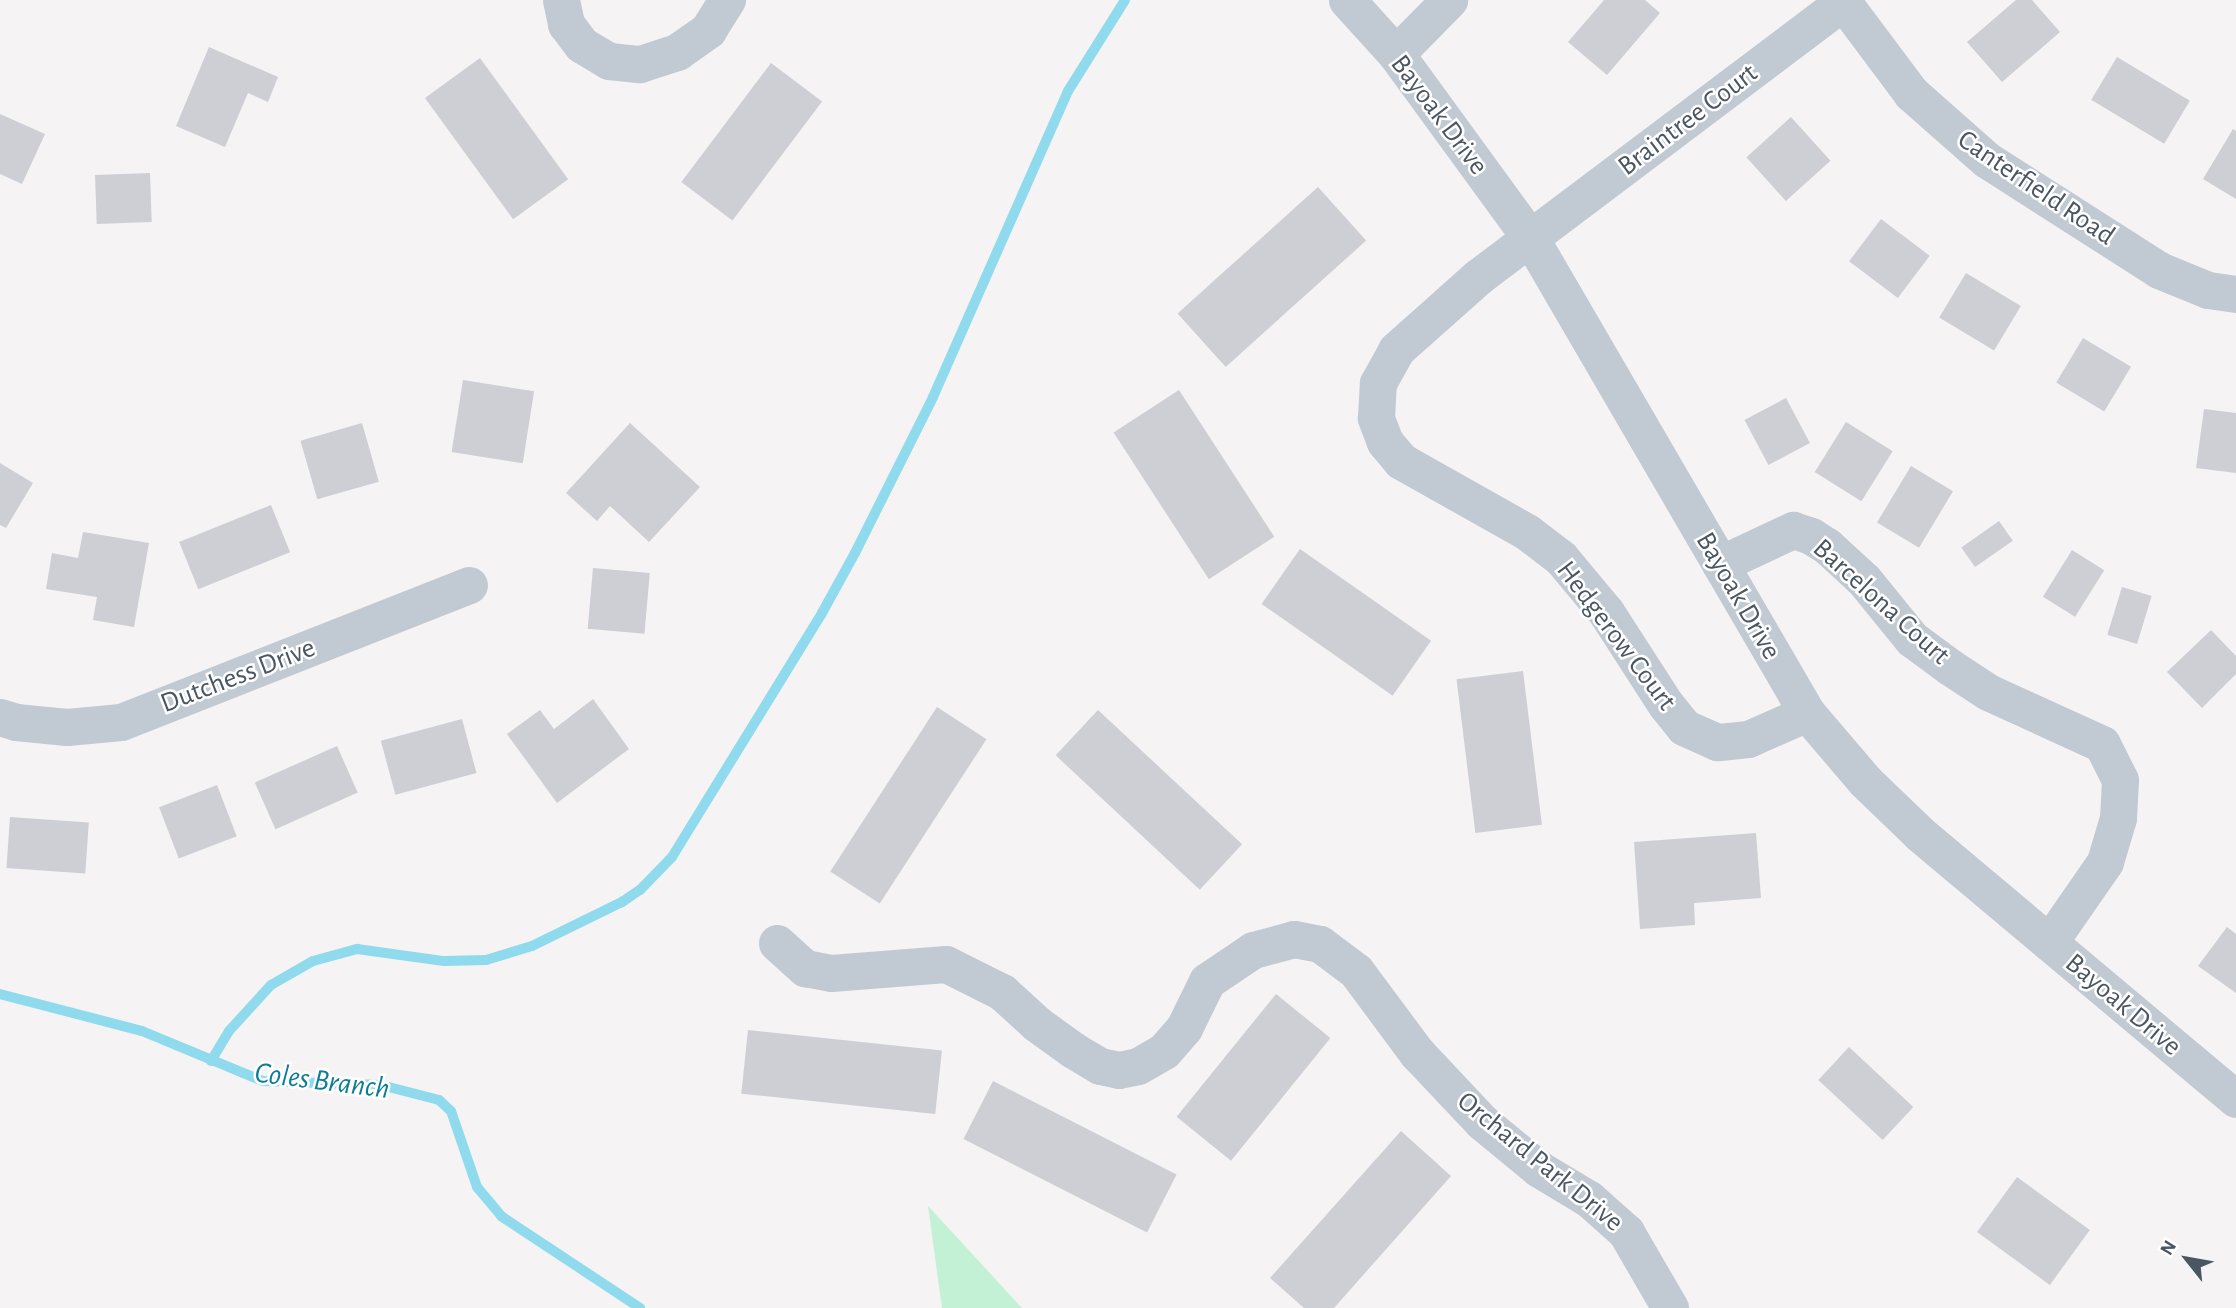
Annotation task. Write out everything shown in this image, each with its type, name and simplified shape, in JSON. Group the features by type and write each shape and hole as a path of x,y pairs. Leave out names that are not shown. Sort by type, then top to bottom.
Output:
{"street":[{"path":"561,0 566,24 582,45 609,61 640,64 677,52 708,30 727,0"},
{"name":"Bayoak Drive","path":"1347,0 1396,54 1531,239 1807,713 1865,781 1911,825 2236,1099"},
{"path":"1396,54 1449,0"},
{"name":"Braintree Court","path":"1531,239 1844,1"},
{"name":"Canterfield Road","path":"1844,1 1911,93 1987,160 2160,270 2208,290 2236,294"},
{"name":"Hedgerow Court","path":"1531,239 1478,277 1396,350 1378,383 1376,418 1385,442 1401,461 1527,532 1561,558 1606,612 1666,705 1684,727 1717,742 1748,739 1807,713"},
{"name":"Barcelona Court","path":"1720,564 1793,530 1811,537 1827,546 1864,580 1912,639 1950,667 1988,692 2102,744 2120,780 2118,818 2105,862 2049,943"},
{"name":"Dutchess Drive","path":"0,717 16,722 67,727 121,722 469,586"},
{"name":"Orchard Park Drive","path":"777,943 805,968 831,973 946,964 1002,992 1037,1024 1073,1050 1100,1066 1119,1070 1138,1066 1164,1051 1184,1028 1207,981 1253,950 1294,939 1320,944 1340,955 1356,971 1417,1053 1482,1122 1539,1169 1589,1199 1626,1232 1670,1308"}],"green space":[{"path":"928,1206 1022,1308 942,1308"}],"building":[{"path":"1604,0 1645,0 1660,13 1607,75 1568,42"},
{"path":"2016,0 2032,0 2060,32 2002,82 1967,42"},
{"path":"209,47 278,77 268,102 248,93 225,147 176,126"},
{"path":"2117,57 2190,101 2164,144 2091,100"},
{"path":"480,58 568,179 513,219 425,98"},
{"path":"771,63 822,102 732,221 681,182"},
{"path":"0,114 45,134 22,184 0,174"},
{"path":"1791,117 1830,161 1786,201 1746,157"},
{"path":"2233,129 2236,131 2236,199 2203,179"},
{"path":"150,173 152,222 97,224 95,175"},
{"path":"1318,187 1366,241 1226,367 1178,313"},
{"path":"1881,219 1930,256 1898,298 1849,261"},
{"path":"1966,273 2021,306 1994,351 1939,318"},
{"path":"2083,338 2131,367 2104,411 2056,383"},
{"path":"463,380 534,391 523,463 452,452"},
{"path":"1179,390 1274,537 1209,579 1114,432"},
{"path":"1786,398 1810,443 1768,465 1745,420"},
{"path":"2204,409 2236,413 2236,473 2196,468"},
{"path":"1846,422 1893,451 1861,501 1815,472"},
{"path":"362,423 379,482 317,499 300,441"},
{"path":"630,423 700,487 649,542 610,506 597,521 566,493"},
{"path":"0,463 33,483 6,528 0,525"},
{"path":"1911,466 1953,491 1919,548 1877,523"},
{"path":"271,505 290,552 198,589 179,542"},
{"path":"1999,521 2013,541 1975,567 1961,547"},
{"path":"83,532 149,543 134,627 93,620 97,597 46,589 52,553 78,558"},
{"path":"1300,549 1431,641 1393,696 1262,604"},
{"path":"2072,550 2104,570 2075,617 2043,597"},
{"path":"593,568 650,573 644,634 588,629"},
{"path":"2122,587 2152,596 2137,644 2107,635"},
{"path":"2211,630 2236,656 2236,674 2202,708 2167,672"},
{"path":"1523,671 1542,825 1475,833 1456,679"},
{"path":"593,699 629,749 557,803 507,734 540,710 554,729"},
{"path":"937,707 986,739 880,904 830,871"},
{"path":"1098,710 1242,844 1200,890 1056,755"},
{"path":"462,719 476,773 395,795 381,741"},
{"path":"337,746 358,793 276,829 255,783"},
{"path":"217,785 237,836 179,859 159,807"},
{"path":"10,817 89,823 85,873 6,868"},
{"path":"1756,833 1761,898 1694,903 1695,925 1640,929 1634,842"},
{"path":"2227,927 2236,934 2236,993 2198,966"},
{"path":"1276,994 1330,1038 1231,1161 1177,1117"},
{"path":"748,1030 942,1050 935,1114 741,1094"},
{"path":"1849,1047 1913,1107 1883,1140 1818,1080"},
{"path":"993,1081 1177,1175 1147,1232 963,1139"},
{"path":"1401,1131 1451,1176 1334,1308 1304,1308 1270,1278"},
{"path":"2017,1177 2090,1230 2050,1285 1977,1232"}],"waterway":[{"path":"211,1061 229,1031 271,985 313,961 357,949 444,961 486,960 532,946 622,902 640,890 672,857 822,613 855,553 933,397 1068,91 1125,0"},
{"name":"Coles Branch","path":"0,994 142,1031 263,1081 381,1085 439,1100 451,1111 477,1187 501,1216 640,1308"}]}
